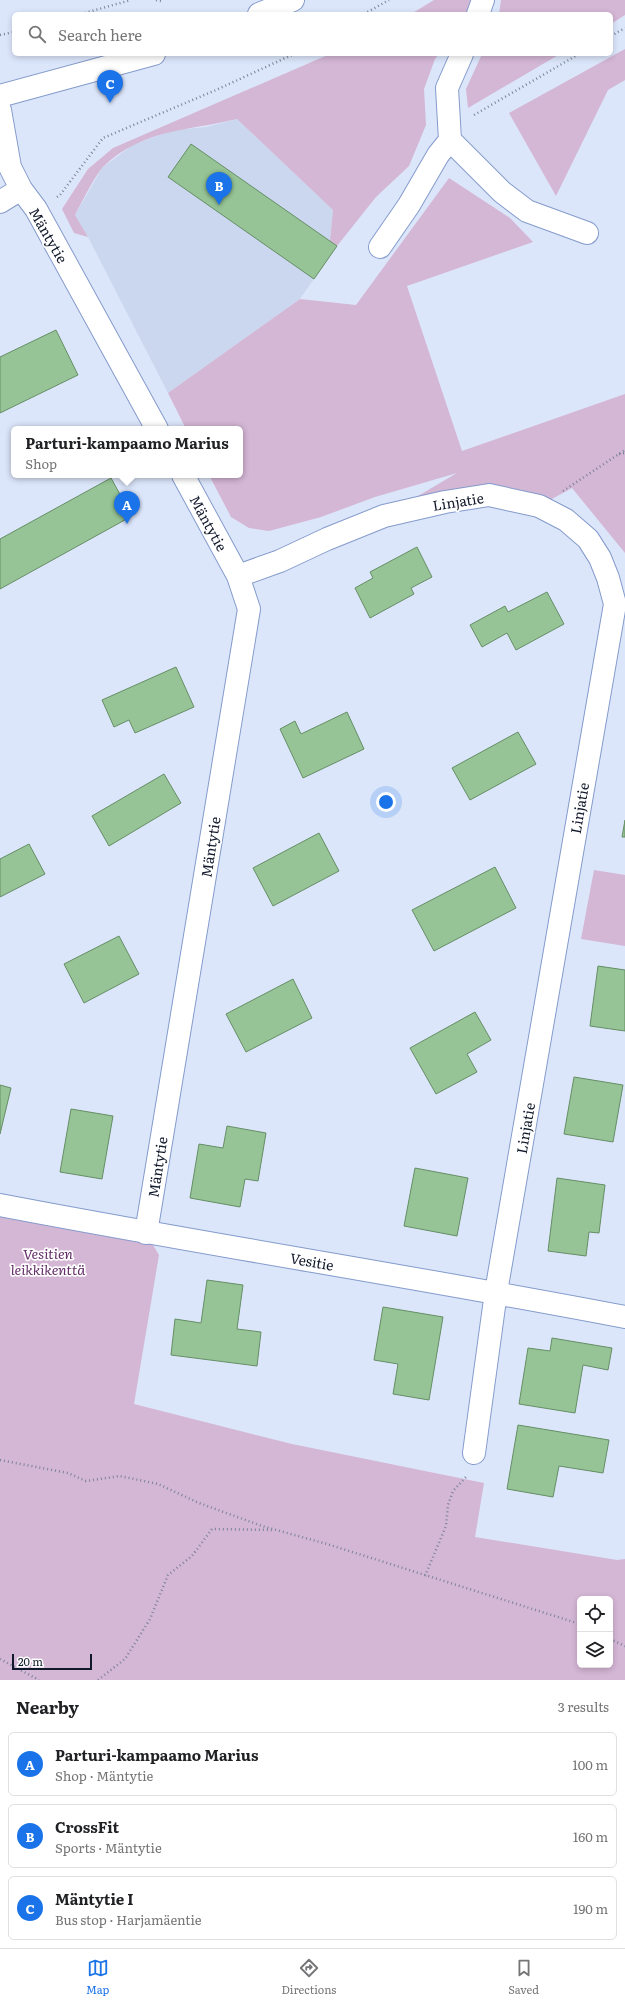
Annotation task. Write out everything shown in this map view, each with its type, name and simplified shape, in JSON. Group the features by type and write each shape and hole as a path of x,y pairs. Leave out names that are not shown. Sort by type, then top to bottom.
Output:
{"street":[{"path":"264,12 293,0"},
{"path":"479,12 483,0"},
{"path":"0,96 147,56"},
{"path":"380,247 409,205 438,155 450,140 448,88 461,56"},
{"name":"Mäntytie","path":"0,110 10,167 21,189 36,209 155,426"},
{"path":"450,140 502,192 527,211 586,233"},
{"path":"0,202 21,189"},
{"name":"Mäntytie","path":"146,1233 249,609 238,576 185,478"},
{"name":"Linjatie","path":"238,576 280,561 384,516 445,502 489,495 539,506 566,520 588,540 600,558 608,578 614,604 496,1292 474,1453"},
{"name":"Vesitie","path":"0,1205 146,1233 496,1292 625,1317"}],"path":[{"path":"88,12 131,0"},
{"path":"156,0 161,1"},
{"path":"368,12 389,0"},
{"path":"613,35 625,28"},
{"path":"0,35 12,32"},
{"path":"36,209 60,195 103,138 216,90 290,56"},
{"path":"450,140 476,114 576,56"},
{"path":"539,506 625,450"},
{"path":"617,455 625,453"},
{"path":"425,1576 446,1526 448,1505 453,1491 467,1476 474,1453"},
{"path":"0,1460 68,1473 86,1481 120,1476 158,1484 233,1516 577,1623"},
{"path":"98,1680 125,1659 150,1619 168,1575 192,1556 212,1530 280,1530"},
{"path":"613,1640 625,1646"},
{"path":"0,1659 39,1680"}],"shaded area":[{"path":"237,119 333,210 330,240 337,246 300,299 168,393 88,237 75,215 102,168 134,144 174,130 206,127"}],"green space":[{"path":"434,0 470,0 467,12 414,12"},
{"path":"501,0 625,0 625,15 613,23 613,12 499,12"},
{"path":"625,49 625,80 608,90 556,196 509,113"},
{"path":"325,56 437,56 424,89 426,125 409,166 376,197 337,246 330,241 333,210 237,119 183,129 149,138 133,145 118,155 100,171 75,215 88,237 74,233 62,209 88,169 113,148"},
{"path":"481,56 557,56 468,108 466,89"},
{"path":"449,178 510,218 533,242 407,286 462,451 625,394 625,553 572,488 539,506 489,495 384,516 457,473 375,497 321,517 269,531 249,528 231,517 211,478 243,478 243,426 184,426 168,393 300,299 356,305"},
{"path":"594,870 625,875 625,946 581,939"},
{"name":"Vesitien leikkikenttä","path":"0,1205 146,1233 159,1255 134,1404 292,1444 484,1483 475,1537 617,1560 625,1559 625,1680 0,1680"}],"building":[{"path":"191,144 337,246 314,279 168,177"},
{"path":"56,330 78,375 0,413 0,357"},
{"path":"111,478 132,516 0,589 0,539"},
{"path":"417,547 432,577 411,588 414,594 370,618 355,588 373,578 370,572"},
{"path":"547,592 564,624 516,650 507,633 482,647 470,625 505,606 508,612"},
{"path":"176,667 194,707 135,733 129,720 114,727 102,700"},
{"path":"347,712 364,749 303,778 280,729 295,721 301,734"},
{"path":"518,732 536,764 470,800 452,768"},
{"path":"164,774 181,803 109,846 92,816"},
{"path":"625,820 625,837 622,837"},
{"path":"319,833 339,871 273,906 253,868"},
{"path":"29,844 45,874 0,897 0,859"},
{"path":"495,867 516,908 434,951 412,910"},
{"path":"119,936 139,974 84,1003 64,964"},
{"path":"598,966 625,970 625,1031 590,1026"},
{"path":"293,979 312,1018 246,1052 226,1014"},
{"path":"475,1012 491,1040 467,1054 477,1072 436,1094 410,1048"},
{"path":"574,1077 623,1085 613,1142 564,1134"},
{"path":"0,1085 11,1088 0,1134"},
{"path":"71,1109 113,1116 102,1179 60,1172"},
{"path":"227,1126 266,1133 258,1181 245,1179 240,1207 190,1198 199,1144 223,1148"},
{"path":"415,1168 468,1178 457,1236 404,1226"},
{"path":"557,1178 605,1185 599,1233 589,1232 586,1256 548,1251"},
{"path":"207,1280 243,1285 237,1329 261,1332 257,1366 171,1355 175,1319 201,1323"},
{"path":"383,1307 443,1317 429,1400 393,1394 398,1364 374,1360"},
{"path":"552,1338 612,1348 608,1370 583,1365 575,1413 519,1404 528,1348 550,1351"},
{"path":"518,1425 609,1440 603,1473 559,1466 553,1497 507,1489"}],"place":[{"name":"Mäntytie I","path":"110,103"},
{"name":"CrossFit","path":"219,205"},
{"name":"Parturi-kampaamo Marius","path":"127,524"}]}
